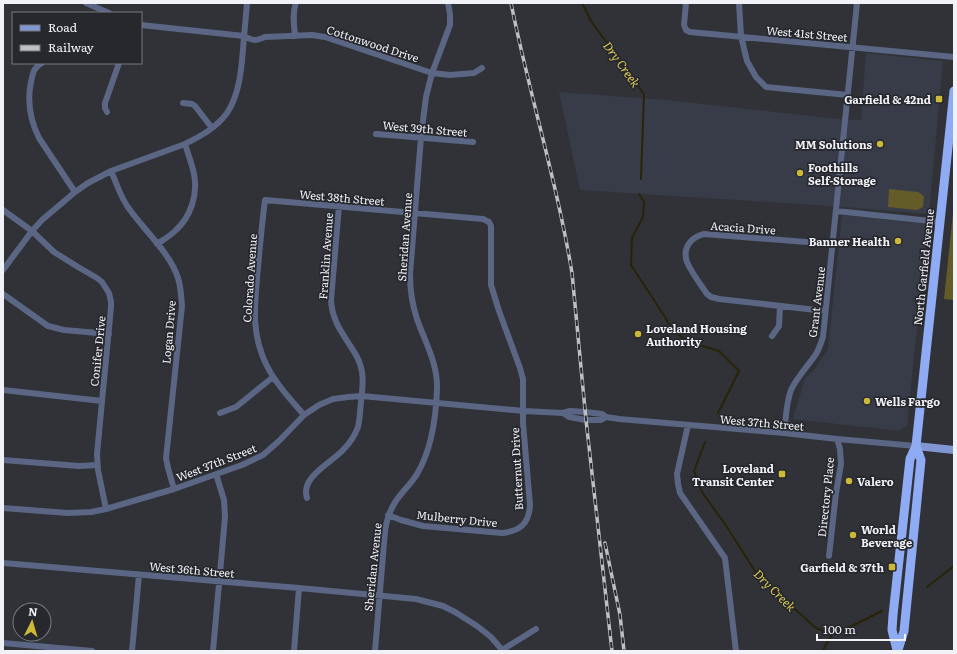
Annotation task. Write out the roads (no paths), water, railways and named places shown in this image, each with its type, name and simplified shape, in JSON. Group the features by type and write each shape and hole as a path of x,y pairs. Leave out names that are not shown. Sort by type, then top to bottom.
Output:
{"highway":[{"name":"North Garfield Avenue","path":"897,651 892,630 893,615 910,459 916,446 954,91"}],"main road":[{"path":"916,446 954,450"}],"street":[{"path":"86,3 107,12"},
{"path":"3,270 42,220 88,183 111,171 185,144 201,136 219,122 228,112 236,94 242,59 247,3"},
{"path":"295,36 294,7 296,3"},
{"name":"Sheridan Avenue","path":"375,651 385,531 388,515 401,494 417,476 431,439 436,403 437,378 435,368 417,319 411,295 410,274 421,137 426,97 432,73 450,25 448,3"},
{"name":"West 41st Street","path":"686,3 684,25 686,30 690,32 954,57"},
{"path":"739,3 741,36 747,61 756,77 766,87 848,95"},
{"name":"Grant Avenue","path":"784,433 787,406 791,390 816,354 823,337 857,3"},
{"name":"Cottonwood Drive","path":"142,25 244,36 251,40 258,40 265,37 312,35 325,37 432,73 450,75 474,73 482,68"},
{"path":"40,64 37,66 34,72 30,90 30,112 39,138 75,192"},
{"path":"107,112 105,103 119,64"},
{"path":"183,103 192,104 195,106 212,128"},
{"name":"West 39th Street","path":"376,134 473,142"},
{"path":"157,244 177,230 189,213 192,204 195,186 192,165 185,144"},
{"name":"Logan Drive","path":"111,171 129,210 157,244 174,269 180,286 182,306 166,458 174,489"},
{"name":"West 38th Street","path":"264,200 483,219 489,222"},
{"name":"Colorado Avenue","path":"264,200 255,303 255,326 258,343 261,353 273,377 304,415"},
{"name":"Franklin Avenue","path":"307,498 306,489 311,478 318,470 343,450 354,435 360,418 363,379 360,363 338,326 333,316 331,306 339,206"},
{"name":"Conifer Drive","path":"3,210 32,231 58,254 97,278 107,289 111,302 97,454 97,465 106,510"},
{"path":"836,211 940,222"},
{"name":"Butternut Drive","path":"489,222 491,226 492,285 496,304 523,378 524,429 530,505 529,514 524,525"},
{"name":"Acacia Drive","path":"825,311 719,300 711,297 707,294 688,263 686,251 689,242 692,239 700,235 709,234 832,244"},
{"path":"3,294 48,326 64,330 109,334"},
{"path":"772,336 779,326 780,306"},
{"path":"220,413 236,407 273,377"},
{"path":"3,390 102,401"},
{"name":"West 37th Street","path":"3,508 68,513 91,512 106,510 174,489 242,465 263,455 280,441 304,415 319,405 333,399 348,396 563,413 569,418 586,420 602,420 606,417 916,446"},
{"path":"688,425 678,474 678,484 680,493 725,558 736,651"},
{"name":"Directory Place","path":"829,556 836,493 841,464 840,449 837,439"},
{"path":"3,460 79,466 97,465"},
{"path":"212,651 225,517 224,500 216,474"},
{"name":"Mulberry Drive","path":"388,515 423,526 495,532 509,532 519,529 524,525"},
{"path":"524,525 529,531"},
{"name":"West 36th Street","path":"3,563 379,595"},
{"path":"132,651 139,575"},
{"path":"294,651 299,588"},
{"path":"379,595 416,599 443,606 477,626 491,637 502,650 536,629"},
{"path":"3,643 92,651"}],"waterway":[{"name":"Dry Creek","path":"582,3 591,21 644,94 641,179"},
{"name":"Dry Creek","path":"639,194 644,202 643,217 632,238 631,265 672,330 689,342 719,351 739,371 718,413"},
{"name":"Dry Creek","path":"705,442 694,471 702,492 727,527 758,576 816,628 832,634 838,633 882,611"},
{"name":"Dry Creek","path":"927,587 954,566"},
{"path":"823,651 832,635"}],"railway":[{"path":"511,3 559,205 572,273 586,420 612,651"},
{"path":"605,543 620,615 624,651"}],"place":[{"name":"Garfield & 42nd","path":"939,99"},
{"name":"MM Solutions","path":"880,144"},
{"name":"Foothills Self-Storage","path":"800,173"},
{"name":"Banner Health","path":"898,241"},
{"name":"Loveland Housing Authority","path":"638,334"},
{"name":"Wells Fargo","path":"867,401"},
{"name":"Loveland Transit Center","path":"782,474"},
{"name":"Valero","path":"849,481"},
{"name":"World Beverage","path":"853,535"},
{"name":"Garfield & 37th","path":"892,567"}]}
